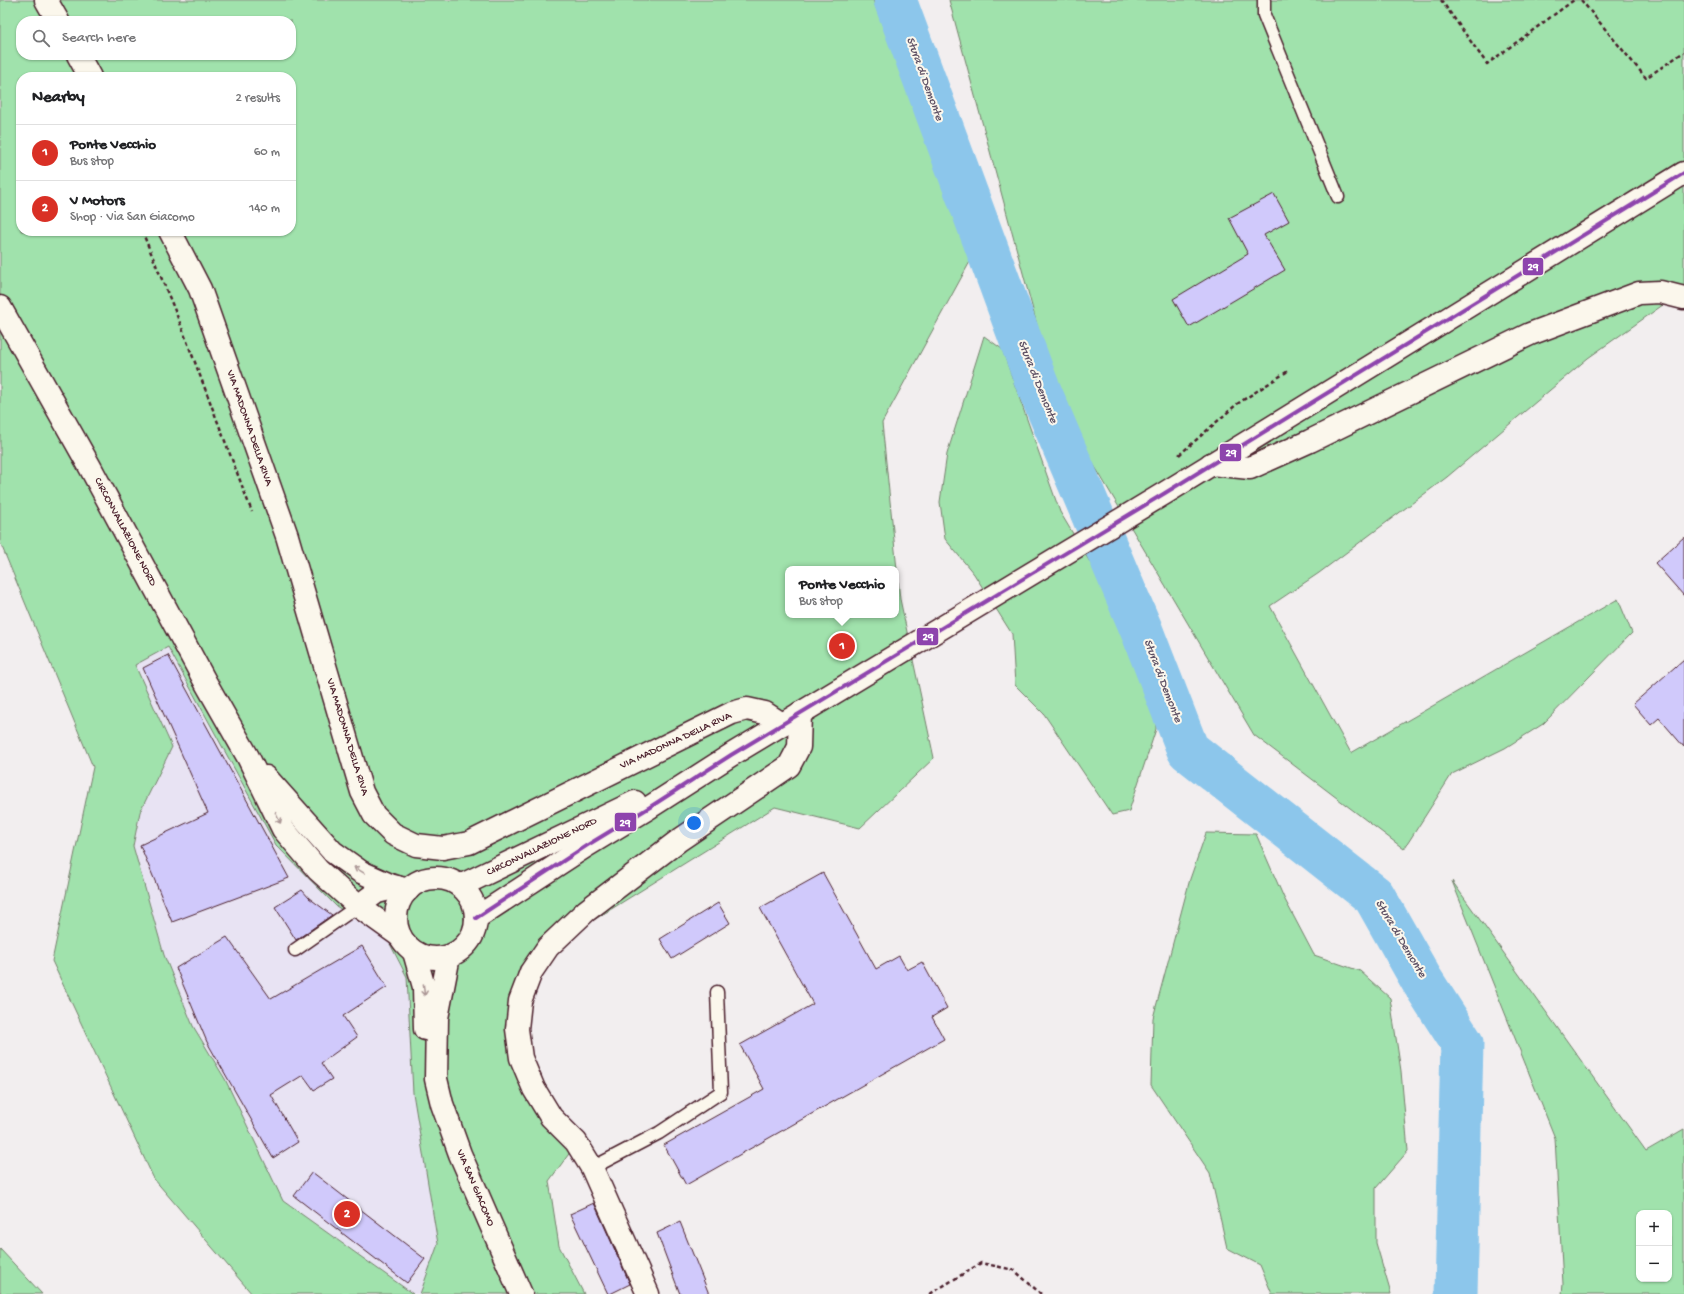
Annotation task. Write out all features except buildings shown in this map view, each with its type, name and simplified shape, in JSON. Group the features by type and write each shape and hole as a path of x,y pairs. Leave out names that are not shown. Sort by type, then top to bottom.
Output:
{"main road":[{"path":"46,0 55,16"},
{"path":"81,60 87,72"},
{"name":"CIRCONVALLAZIONE NORD","path":"476,918 586,846 731,755 1165,493 1684,173"},
{"name":"VIA MADONNA DELLA RIVA","path":"173,236 200,289 288,536 362,792 374,815 393,834 416,845 443,848 469,842 688,733 732,713 747,709 765,713 782,724"},
{"path":"1211,464 1250,468 1310,442 1530,334 1639,293 1660,292 1684,298"},
{"name":"CIRCONVALLAZIONE NORD","path":"0,307 90,467 207,685 248,757 283,829 318,870 358,906 407,944"},
{"path":"648,1294 592,1168 576,1142 551,1117 534,1089 521,1058 517,1029 520,1002 531,972 548,948 586,911 678,840 789,766 799,747 800,713"},
{"name":"CIRCONVALLAZIONE NORD","path":"460,886 731,755"},
{"name":"CIRCONVALLAZIONE NORD","path":"248,757 333,852 361,872 402,889"},
{"path":"358,906 377,892 402,889 427,879 439,878 450,881 460,886 468,895 474,906 476,918 474,931 468,942 460,951 448,956 437,958 425,957 407,944 396,924 396,912 402,889"},
{"name":"VIA SAN GIACOMO","path":"407,944 424,987 428,1067 436,1079"},
{"name":"VIA SAN GIACOMO","path":"448,956 437,1018 436,1079 442,1104 460,1154 521,1294"}],"lane":[{"path":"1264,0 1264,15 1338,197"},
{"path":"295,950 358,906"},
{"path":"592,1168 659,1133 721,1092 718,992"}],"path":[{"path":"1441,0 1487,64 1574,0"},
{"path":"1581,0 1646,78 1684,52"},
{"path":"144,236 180,322 252,513"},
{"path":"1174,459 1237,404 1288,371"},
{"path":"930,1294 981,1263 1014,1270 1041,1294"}],"shaded area":[{"path":"168,647 276,845 388,940 407,977 413,1093 438,1244 420,1294 413,1294 283,1201 225,1079 193,1026 164,955 133,846 140,812 172,747 135,665"}],"green space":[{"path":"0,0 873,0 972,258 882,423 897,566 785,566 785,618 899,618 899,589 934,758 860,828 775,807 520,966 508,1009 517,1067 571,1151 549,1181 559,1246 584,1294 420,1294 438,1244 413,1093 407,977 388,940 336,906 276,845 168,647 135,665 172,747 140,812 133,846 164,955 193,1026 225,1079 283,1201 413,1294 252,1294 154,1179 52,961 93,767 0,542"},
{"path":"949,0 1684,0 1684,290 1588,358 1447,477 1319,573 1270,606 1351,753 1618,599 1632,633 1543,724 1505,748 1452,774 1404,849 1254,735 1059,406"},
{"path":"984,336 1002,349 1060,512 1115,604 1155,694 1156,729 1129,811 1112,815 1044,714 1015,685 1012,634 974,574 945,539 940,502 947,454"},
{"path":"1206,833 1256,834 1284,898 1314,955 1360,971 1390,998 1401,1071 1408,1151 1376,1188 1376,1243 1391,1294 1272,1294 1260,1265 1227,1248 1210,1173 1151,1085 1153,1018 1190,879"},
{"path":"1452,881 1646,1151 1684,1129 1684,1294 1562,1294 1563,1284 1555,1138"},
{"path":"0,1249 42,1294 2,1294 0,1292"}],"waterway":[{"name":"Stura di Demonte","path":"895,0 1037,384 1141,629 1188,750 1374,896 1421,979 1462,1043 1456,1294"}],"transit line":[{"name":"29","path":"476,918 586,846 731,755 1165,493 1684,173"}],"place":[{"name":"Ponte Vecchio","path":"842,646"},
{"name":"V Motors","path":"347,1214"}]}
